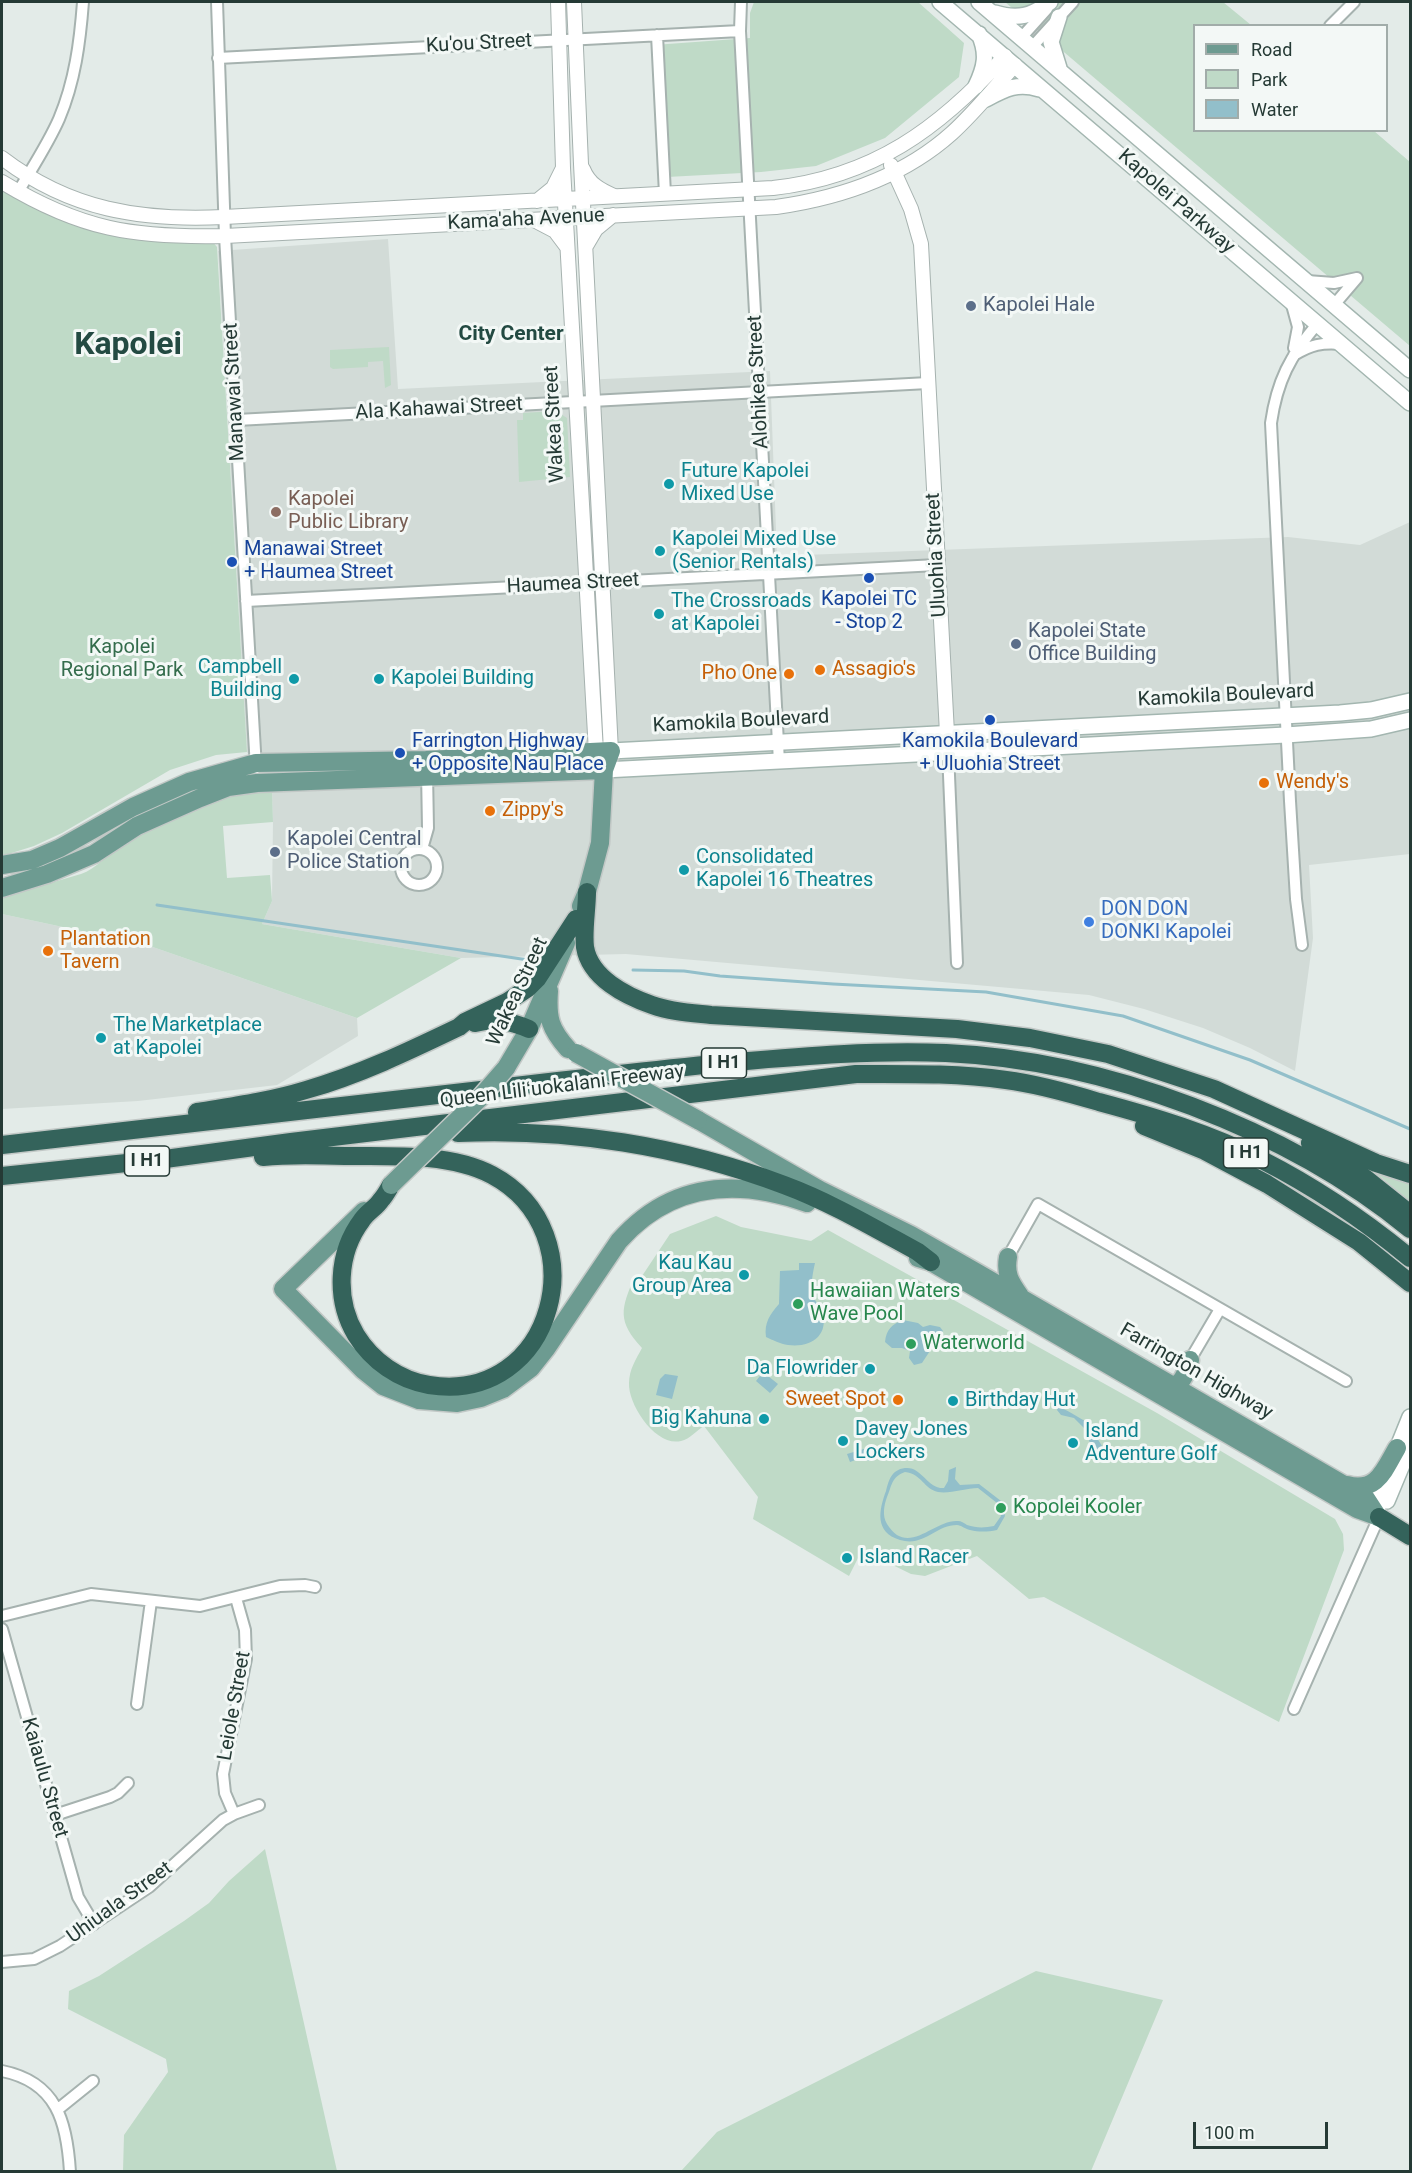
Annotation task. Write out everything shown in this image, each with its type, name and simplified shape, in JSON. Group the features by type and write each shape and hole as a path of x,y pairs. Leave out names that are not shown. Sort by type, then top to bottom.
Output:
{"highway":[{"path":"587,892 585,947 591,962 604,979 653,1006 679,1012 711,1015 957,1029 1030,1038 1108,1054 1214,1089 1377,1163 1410,1173"},
{"path":"459,1027 507,1002 528,988 537,979 576,919"},
{"path":"2,1134 187,1113 273,1099 380,1064 459,1027 487,1020 501,1020 529,1029"},
{"path":"650,1069 739,1055 921,1038 957,1038 1108,1054"},
{"name":"Queen Liliʻuokalani Freeway","path":"2,1145 276,1115 650,1069 824,1054 890,1051 960,1054 1049,1066 1151,1093 1232,1122 1324,1170 1396,1217 1410,1229"},
{"name":"Queen Liliʻuokalani Freeway","path":"2,1177 856,1074 943,1074 1007,1080 1060,1091 1147,1115 1205,1135 1262,1160 1332,1201 1410,1258"},
{"path":"1214,1089 1325,1151 1365,1178 1410,1214"},
{"path":"1060,1091 1205,1150 1267,1184 1359,1242 1410,1283"},
{"path":"291,1142 485,1132 574,1137 655,1148 718,1164 785,1185 867,1224 918,1252 931,1262"},
{"path":"2,1177 108,1174 283,1155 401,1157 457,1163 480,1169 510,1187 527,1203 545,1234 552,1264 551,1298 539,1332 516,1361 495,1375 460,1386 423,1384 400,1376 379,1362 356,1334 343,1299 342,1275 345,1256 363,1218 380,1202 391,1185"},
{"path":"1379,1517 1410,1536"}],"main road":[{"name":"Kapolei Parkway","path":"940,2 1410,403"},
{"path":"984,6 1006,16 1023,17 1031,15 1051,2"},
{"name":"Kapolei Parkway","path":"984,6 1410,370"},
{"path":"1059,17 1051,42 1060,71"},
{"path":"976,86 986,62 979,34"},
{"path":"1010,61 1027,42"},
{"path":"986,99 1014,86 1030,86 1045,90"},
{"path":"1317,323 1334,305"},
{"name":"Kamokila Boulevard","path":"2,888 47,874 94,854 137,826 200,798 228,788 257,783 604,752 1371,710 1410,701"},
{"name":"Kamokila Boulevard","path":"2,865 32,860 60,848 134,807 189,782 256,763 604,770 1286,735 1371,729 1410,720"},
{"name":"Wakea Street","path":"604,752 600,843 587,892 529,1029 506,1068 391,1185 283,1288 363,1370 383,1386 419,1400 457,1403 481,1398 503,1389 531,1368 619,1241 642,1218 678,1197 703,1190 759,1189 823,1209 894,1244"},
{"path":"550,982 548,1005 550,1024 558,1038 572,1051"},
{"name":"Farrington Highway","path":"529,1029 698,1120 820,1190 911,1235 1021,1297 1357,1509 1379,1517"},
{"name":"Farrington Highway","path":"894,1244 1152,1381"},
{"path":"976,1272 996,1266 1008,1257"},
{"path":"1008,1257 1009,1280 1021,1297"},
{"path":"1152,1381 1175,1372 1184,1374"},
{"path":"1152,1381 1163,1389 1184,1374"},
{"name":"Farrington Highway","path":"1184,1374 1203,1402 1365,1497 1379,1517"},
{"path":"1379,1517 1404,1447 1410,1417"},
{"path":"1342,1484 1356,1487 1375,1482 1404,1447"}],"street":[{"path":"18,192 58,120 71,84 79,50 83,2"},
{"name":"Manawai Street","path":"217,2 224,218 257,783"},
{"name":"Wakea Street","path":"558,2 557,40 585,584 604,752"},
{"name":"Wakea Street","path":"574,2 580,164 603,583 604,752"},
{"name":"Alohikea Street","path":"741,2 740,31 779,762"},
{"path":"1027,42 1051,2"},
{"path":"1027,42 1059,17 1073,2"},
{"path":"1332,24 1354,2"},
{"name":"Ku'ou Street","path":"218,58 740,31"},
{"path":"657,35 665,194"},
{"name":"Kama'aha Avenue","path":"2,158 28,176 71,197 112,210 156,218 224,218 749,190 789,186 829,177 886,155 940,120 976,86 1010,61"},
{"name":"Kama'aha Avenue","path":"2,182 52,209 93,225 154,236 225,236 776,207 853,190 894,172 935,147 986,99 1010,61"},
{"name":"Uluohia Street","path":"886,155 911,209 921,244 957,963"},
{"path":"580,164 586,177 594,186 616,197"},
{"path":"537,201 553,188 563,168"},
{"path":"586,246 596,229 613,215"},
{"path":"532,219 555,231 567,246"},
{"path":"1306,281 1334,283 1357,278 1334,305"},
{"path":"1289,299 1295,311 1298,327 1291,357 1278,389 1271,423 1286,735 1296,898 1302,945"},
{"path":"1291,357 1317,323"},
{"path":"1291,357 1313,345 1342,344"},
{"name":"Ala Kahawai Street","path":"237,420 928,382"},
{"name":"Haumea Street","path":"246,602 937,565"},
{"path":"422,849 428,828 426,768"},
{"path":"1008,1257 1038,1204 1346,1381"},
{"path":"1184,1374 1220,1309"},
{"path":"1294,1709 1379,1517"},
{"path":"2,1616 91,1594 200,1606 280,1586 315,1587"},
{"name":"Leiole Street","path":"234,1814 225,1793 223,1774 246,1659 245,1630 236,1598"},
{"path":"137,1704 151,1601"},
{"name":"Kaiaulu Street","path":"2,1629 80,1902 94,1924"},
{"path":"55,1815 110,1797 128,1783"},
{"name":"Uhiuala Street","path":"2,1962 24,1961 43,1956 149,1887 213,1828 234,1814 259,1805"},
{"path":"2,2071 17,2075 34,2084 49,2098 57,2110 66,2133 70,2172"},
{"path":"57,2110 93,2081"}],"shaded area":[{"path":"388,239 398,389 770,371 777,556 1288,537 1360,545 1410,522 1410,854 1309,865 1313,938 1295,1071 1203,1028 1144,1009 1089,995 626,954 461,958 262,924 272,901 272,790 247,752 218,251"},
{"path":"2,914 147,945 357,1018 358,1036 277,1085 138,1101 2,1109"}],"green space":[{"path":"754,2 918,2 964,43 959,77 885,138 816,166 761,172 667,177 654,45 750,38 750,13"},
{"path":"1005,2 1223,2 1250,24 1193,24 1193,132 1375,132 1410,162 1410,346"},
{"name":"Kapolei Regional Park","path":"2,185 54,213 212,241 217,247 247,752 216,755 170,770 62,833 34,846 2,856"},
{"path":"389,347 391,385 385,388 383,361 368,362 368,367 333,369 330,367 330,350"},
{"path":"556,411 567,418 570,477 519,482 517,420 523,420 523,413"},
{"path":"272,789 273,822 223,826 227,878 270,875 272,901 262,924 461,958 357,1018 147,945 2,914 2,898 87,872 122,844 158,823 212,802"},
{"path":"1345,1154 1410,1175 1410,1202 1382,1178"},
{"path":"716,1216 741,1227 811,1241 828,1230 1157,1413 1335,1519 1343,1534 1344,1550 1279,1722 1044,1597 1029,1599 977,1556 925,1576 911,1574 862,1550 849,1576 753,1519 758,1497 704,1426 681,1441 662,1438 653,1431 638,1413 630,1392 630,1374 642,1348 628,1330 625,1322 626,1298 634,1278 642,1276 670,1234"},
{"path":"265,1849 337,2171 123,2171 124,2135 168,2072 166,2059 68,2009 69,1991 99,1976 209,1903 229,1881"},
{"path":"1036,1971 1163,2000 1091,2171 681,2171 717,2132"}],"water":[{"name":"Hawaiian Waters Wave Pool","path":"799,1263 815,1263 812,1291 824,1320 821,1334 811,1342 788,1345 766,1337 766,1327 770,1315 779,1304 780,1271 799,1270"},
{"name":"Waterworld","path":"903,1320 918,1323 923,1327 930,1325 940,1327 943,1331 922,1363 914,1365 909,1358 910,1351 892,1348 885,1342 890,1328"},
{"path":"763,1372 778,1384 770,1393 756,1381"},
{"path":"665,1374 678,1376 672,1399 656,1395 660,1379"},
{"path":"1058,1407 1094,1425 1095,1435 1104,1449 1098,1451 1090,1443 1085,1429 1074,1418 1061,1415 1057,1410"},
{"path":"867,1448 873,1452 872,1459 868,1461 866,1456 850,1462 847,1454"},
{"name":"Kopolei Kooler","path":"956,1467 955,1479 960,1485 979,1484 1001,1501 1005,1516 997,1530 980,1531 959,1525 949,1526 916,1541 900,1540 886,1532 882,1526 880,1513 888,1483 894,1473 900,1469 911,1468 933,1485 944,1488 948,1481 949,1470","holes":["905,1472 911,1473 929,1488 938,1492 978,1488 997,1503 1001,1516 994,1526 977,1527 959,1521 940,1525 912,1537 904,1538 895,1534 884,1518 884,1507 894,1479"]}],"waterway":[{"path":"157,905 535,961"},
{"path":"633,970 684,971 720,976 833,984 986,992 1123,1016 1250,1060 1410,1129"}],"place":[{"name":"Kapolei Hale","path":"971,306"},
{"name":"Future Kapolei Mixed Use","path":"669,484"},
{"name":"Kapolei Public Library","path":"276,512"},
{"name":"Kapolei Mixed Use (Senior Rentals)","path":"660,551"},
{"name":"Manawai Street + Haumea Street","path":"232,562"},
{"name":"Kapolei TC - Stop 2","path":"869,578"},
{"name":"The Crossroads at Kapolei","path":"659,614"},
{"name":"Kapolei State Office Building","path":"1016,644"},
{"name":"Assagio's","path":"820,670"},
{"name":"Pho One","path":"789,674"},
{"name":"Campbell Building","path":"294,679"},
{"name":"Kapolei Building","path":"379,679"},
{"name":"Kamokila Boulevard + Uluohia Street","path":"990,720"},
{"name":"Farrington Highway + Opposite Nau Place","path":"400,753"},
{"name":"Wendy's","path":"1264,783"},
{"name":"Zippy's","path":"490,811"},
{"name":"Kapolei Central Police Station","path":"275,852"},
{"name":"Consolidated Kapolei 16 Theatres","path":"684,870"},
{"name":"DON DON DONKI Kapolei","path":"1089,922"},
{"name":"Plantation Tavern","path":"48,951"},
{"name":"The Marketplace at Kapolei","path":"101,1038"},
{"name":"Kau Kau Group Area","path":"744,1275"},
{"name":"Hawaiian Waters Wave Pool","path":"798,1304"},
{"name":"Waterworld","path":"911,1344"},
{"name":"Da Flowrider","path":"870,1369"},
{"name":"Sweet Spot","path":"898,1400"},
{"name":"Birthday Hut","path":"953,1401"},
{"name":"Big Kahuna","path":"764,1419"},
{"name":"Davey Jones Lockers","path":"843,1441"},
{"name":"Island Adventure Golf","path":"1073,1443"},
{"name":"Kopolei Kooler","path":"1001,1508"},
{"name":"Island Racer","path":"847,1558"}],"district":[{"name":"City Center","path":"511,335"},
{"name":"Kapolei","path":"128,346"}]}
